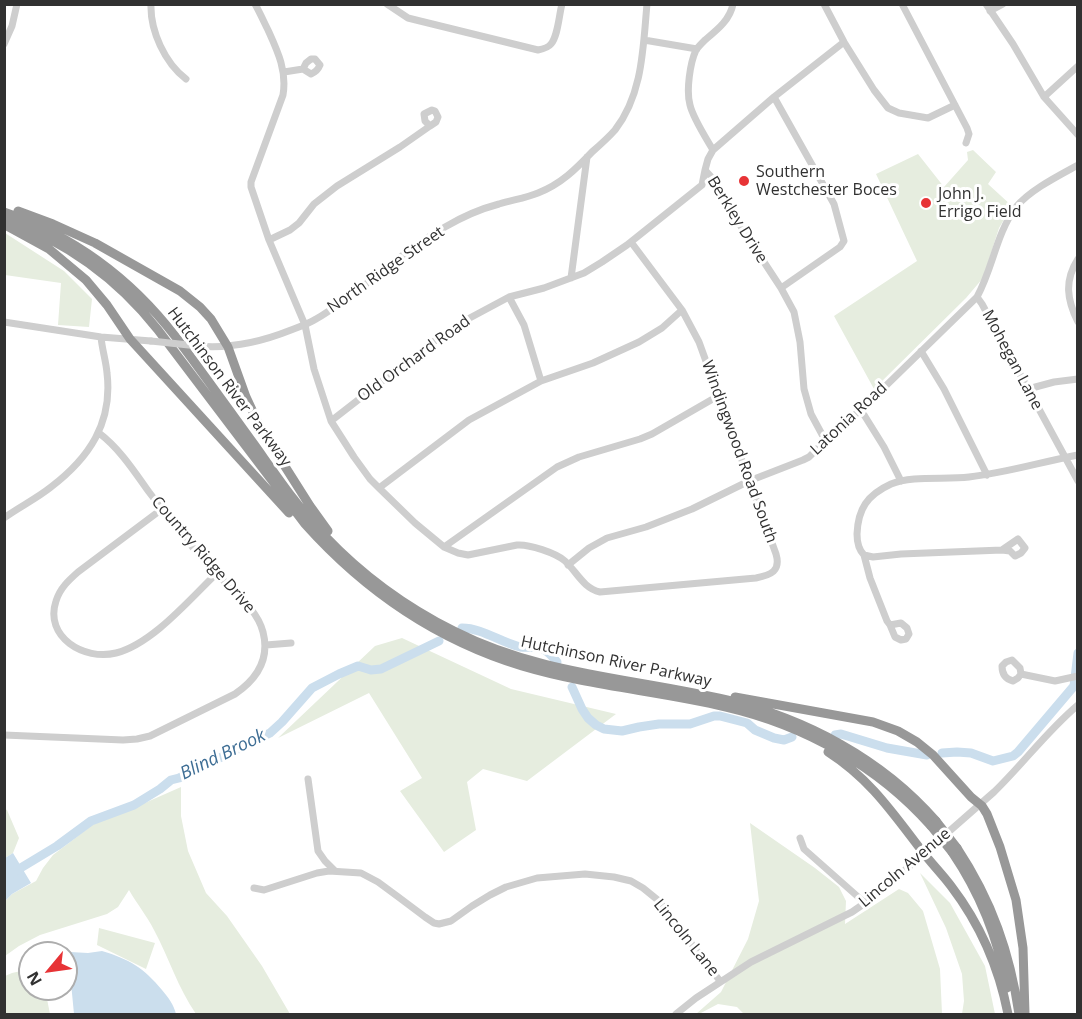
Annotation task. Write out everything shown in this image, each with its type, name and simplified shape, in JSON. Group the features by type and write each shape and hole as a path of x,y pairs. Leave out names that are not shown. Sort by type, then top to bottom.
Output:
{"highway":[{"path":"4,206 88,239 180,291 208,315 228,347 257,421 304,498 338,542 386,590"},
{"name":"Hutchinson River Parkway","path":"4,212 41,226 75,245 137,292 175,336 302,510 348,559 410,606 443,626 505,653 561,669 734,702 762,710 799,724 851,750 899,784 934,823 979,883 995,919 1007,956 1018,1014"},
{"name":"Hutchinson River Parkway","path":"4,219 47,237 81,257 133,300 159,330 298,516 353,572 392,602 468,646 505,660 561,676 706,703 762,717 789,727 824,743 882,779 934,823"},
{"path":"4,225 49,249 76,271 103,300 130,339 314,540 353,572"},
{"path":"655,686 693,689 865,721 892,729 917,742 933,755 980,804 987,814 1000,847 1016,900 1023,948 1025,1014"},
{"path":"762,717 843,761 885,802 924,854 952,886 980,931 998,973 1010,1014"},
{"name":"Hutchinson River Parkway","path":"955,850 990,925 1002,962 1010,1014"}],"street":[{"path":"4,44 12,26 17,4"},
{"path":"151,4 153,23 164,50 176,72 186,80"},
{"path":"255,4 277,48 283,65 285,84 251,182 253,195 269,240 305,325 314,369 331,421 370,478 415,523 444,547 468,555 524,544 563,559 568,565"},
{"path":"387,4 408,18 538,50 552,44 562,4"},
{"name":"North Ridge Street","path":"4,322 101,337 228,347 262,340 305,325 341,302 444,227 470,214 539,193 576,170 613,132 626,113 642,62 646,4"},
{"path":"644,40 697,49 722,26 730,15 733,4"},
{"path":"824,4 844,42 888,108 899,113 928,118 955,105"},
{"path":"902,4 968,128 966,143"},
{"path":"1003,4 988,8 1013,44 1044,97 1077,135"},
{"path":"713,150 774,97 844,42"},
{"name":"Berkley Drive","path":"697,49 688,95 690,106 713,150 705,170 715,181 794,312 800,342 804,389 812,414 825,440"},
{"path":"1044,97 1077,66"},
{"path":"284,72 303,69"},
{"path":"774,97 834,204 844,241 840,247 781,288"},
{"path":"269,240 299,223 314,204 337,186 430,126"},
{"path":"571,278 587,158"},
{"name":"Mohegan Lane","path":"1077,165 1028,196 1017,206 1002,231 977,297 1077,482"},
{"name":"Old Orchard Road","path":"331,421 430,344 466,320 509,297 571,278 602,262 631,242 702,185 705,170"},
{"name":"Windingwood Road South","path":"568,565 585,584 594,591 600,592 756,578 770,574 776,569 778,562 699,342 682,310 631,242"},
{"path":"1077,260 1072,268 1068,294 1077,322"},
{"path":"509,297 524,325 541,381"},
{"name":"Latonia Road","path":"568,565 588,548 608,538 646,527 692,509 749,481 803,460 861,410 977,297"},
{"path":"379,488 469,420 541,381 593,363 639,342 662,328 682,310"},
{"path":"4,518 51,488 92,446 99,433 104,420 108,388 101,337"},
{"path":"921,351 944,389 987,475"},
{"path":"1028,389 1077,379"},
{"path":"444,547 557,467 579,457 652,434 718,396"},
{"path":"861,410 901,481"},
{"name":"Country Ridge Drive","path":"99,433 116,447 190,545 251,609 259,620 266,645"},
{"path":"890,625 886,621 864,555 857,541 859,514 864,505 879,491 901,481 987,475 1077,455"},
{"path":"162,509 78,572 61,590 55,602 54,614 57,627 64,639 74,648 102,655 131,647 155,632 216,574"},
{"path":"864,555 873,557 1002,550"},
{"path":"4,735 123,740 150,736 245,687 260,668 265,657 266,645 291,643"},
{"path":"1021,674 1055,681 1077,676"},
{"name":"Lincoln Avenue","path":"676,1014 720,981 751,962 811,933 865,903 1010,777 1040,741 1077,705"},
{"path":"308,779 318,851 335,871"},
{"path":"800,837 804,849 865,903"},
{"name":"Lincoln Lane","path":"254,888 264,890 329,871 361,873 398,896 424,917 439,924 451,921 498,891 537,878 585,874 614,877 631,881 658,901 720,981"}],"shaded area":[{"path":"973,150 996,172 988,184 1012,206 999,228 983,278 966,298 874,389 834,316 917,261 876,174 918,154 944,187 968,160 967,152"},
{"path":"5,233 64,271 92,299 89,327 58,325 61,283 5,275"},
{"path":"402,638 511,689 616,714 527,781 483,769 467,782 476,830 444,852 400,791 422,778 369,693 278,738 375,646"},
{"path":"181,787 181,816 188,851 206,893 227,916 262,966 290,1014 196,1014 151,925 129,890 118,907 107,914 40,935 29,941 18,941 18,947 5,956 5,901 12,894 36,881 53,855 95,823"},
{"path":"5,809 19,838 13,853 5,858"},
{"path":"750,823 839,887 846,901 845,924 899,889 908,893 923,911 940,969 942,1014 744,1014 737,1007 718,1004 696,1014 721,992 748,939 759,901"},
{"path":"920,873 950,903 985,966 995,1014 962,1014 964,1001 962,974 946,928"},
{"path":"99,928 155,943 146,969 97,945"},
{"path":"18,972 18,1001 47,1001 50,1014 5,1014 5,976"}],"water":[{"path":"13,853 31,883 5,901 5,858"},
{"path":"102,951 120,957 142,970 166,995 176,1014 74,1014 73,1001 78,1001 78,952"}],"waterway":[{"name":"Blind Brook","path":"462,628 477,630 520,647 543,649 557,662"},
{"name":"Blind Brook","path":"4,878 57,846 91,821 134,805 171,780 270,733 312,688 358,666 371,670 381,669 439,641"},
{"name":"Blind Brook","path":"942,753 971,753 993,761 1013,756 1074,686 1078,653"},
{"name":"Blind Brook","path":"572,687 588,718 604,729 622,731 659,724 690,724 720,716 747,723 755,730 774,738 784,740 792,737"},
{"name":"Blind Brook","path":"835,735 841,734 887,748 927,755"}],"place":[{"name":"Southern Westchester Boces","path":"744,181"},
{"name":"John J. Errigo Field","path":"926,203"}]}
